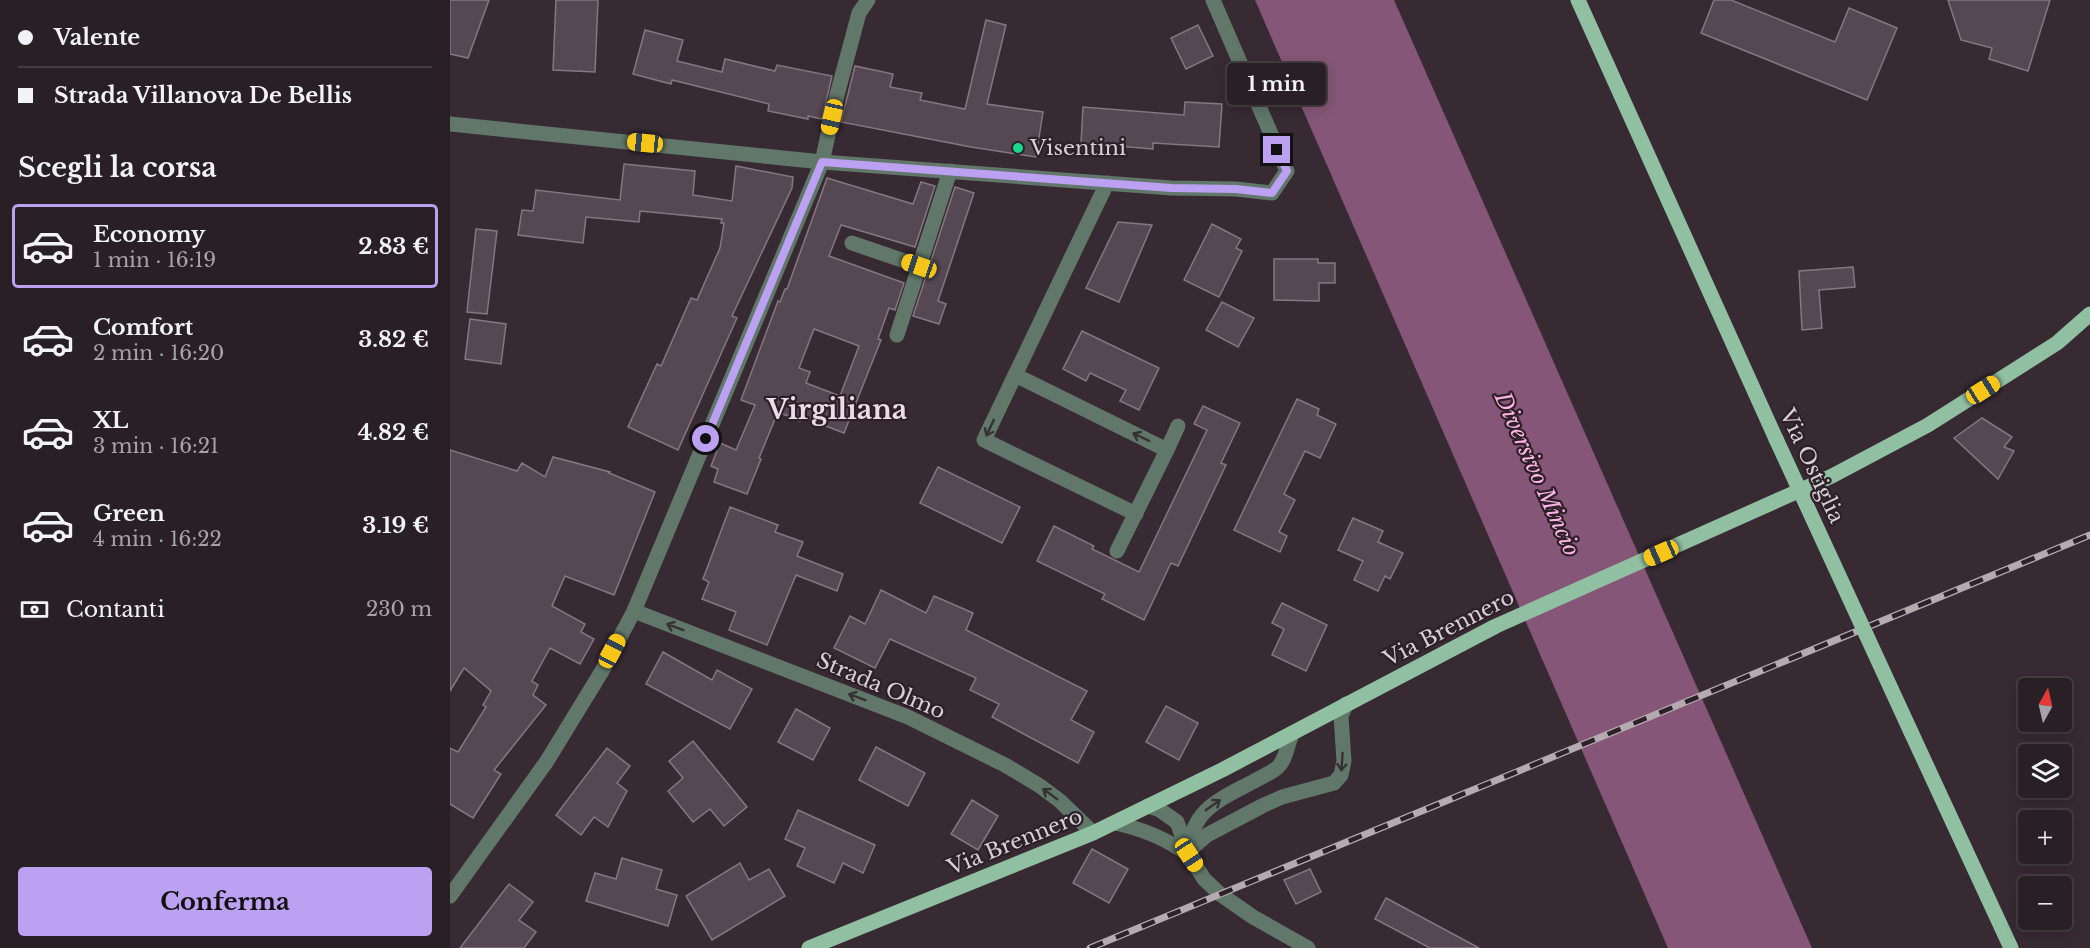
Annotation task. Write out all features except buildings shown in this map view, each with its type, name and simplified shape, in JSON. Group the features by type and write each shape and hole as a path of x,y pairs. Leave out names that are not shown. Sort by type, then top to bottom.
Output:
{"main road":[{"name":"Via Ostiglia","path":"1578,0 1776,439 2011,948"},
{"name":"Via Brennero","path":"809,948 1115,823 1293,733 1496,626 1832,476 1928,425 2057,343 2090,314"}],"street":[{"path":"453,886 547,761 602,671 634,611 822,162 859,14 868,0"},
{"path":"450,124 822,162 1171,188 1236,189 1272,193 1287,171 1213,0"},
{"path":"897,335 950,171"},
{"path":"1107,183 984,440 1136,514"},
{"path":"852,243 919,266"},
{"path":"1015,375 1167,450"},
{"path":"1117,551 1178,426"},
{"name":"Strada Olmo","path":"634,611 908,717 1005,765 1040,786 1080,819 1093,833"},
{"path":"1189,855 1193,847 1207,835 1256,809 1282,797 1335,783 1341,775 1344,761 1341,716 1346,704"},
{"path":"1189,855 1193,828 1201,814 1212,804 1276,769 1284,759 1288,741 1293,733"},
{"path":"1148,806 1160,810 1177,822 1189,855 1204,879 1220,894 1252,917 1308,948"},
{"path":"1115,823 1147,830 1189,855"}],"water":[{"name":"Diversivo Mincio","path":"1255,0 1394,0 1812,948 1668,948"}],"railway":[{"path":"1090,948 2090,535"}],"place":[{"name":"Visentini","path":"1018,148"}],"district":[{"name":"Virgiliana","path":"837,409"}],"route":[{"path":"706,439 822,162 1171,188 1236,189 1272,193 1287,171 1277,150"}]}
